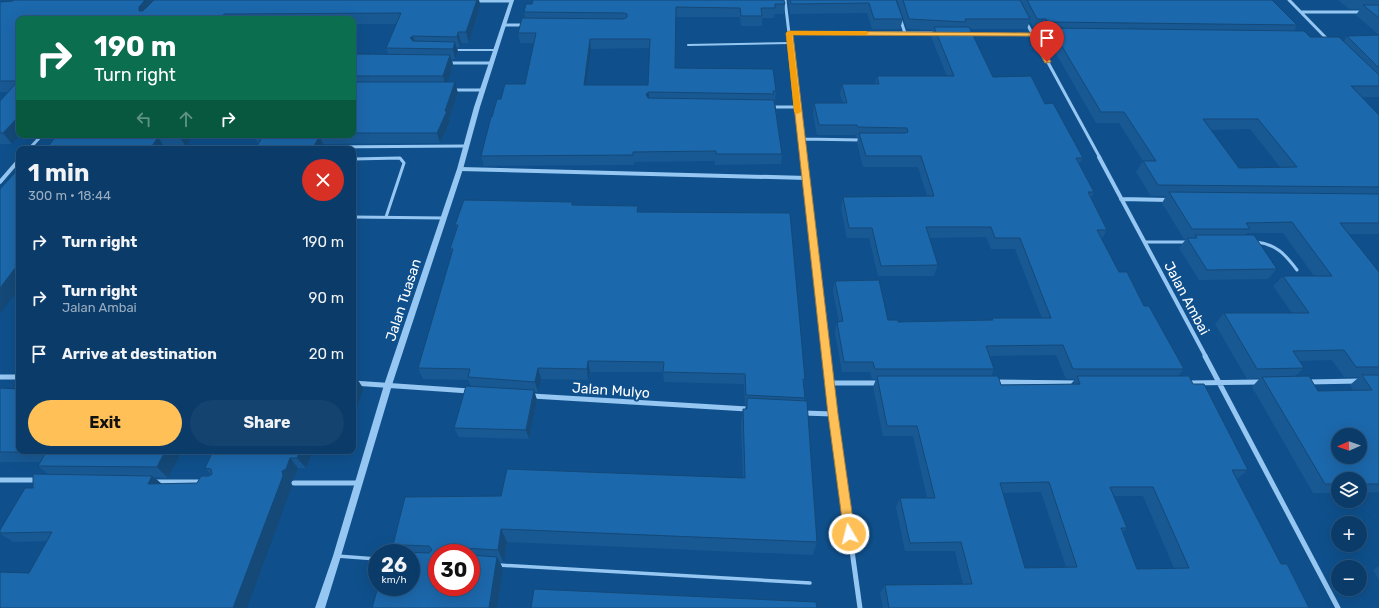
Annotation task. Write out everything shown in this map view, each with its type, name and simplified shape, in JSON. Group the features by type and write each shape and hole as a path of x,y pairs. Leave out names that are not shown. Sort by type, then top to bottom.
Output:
{"street":[{"path":"785,0 797,107 807,178 833,414 860,608"},
{"path":"1289,0 1333,44"},
{"path":"472,1 512,1"},
{"name":"Jalan Tuasan","path":"320,608 388,385 460,169 482,90 512,1"},
{"path":"1301,12 1363,12"},
{"path":"899,13 905,33"},
{"name":"Jalan Ambai","path":"1022,14 1145,242 1338,608"},
{"path":"504,25 527,25"},
{"path":"789,33 945,33"},
{"path":"961,34 1056,35"},
{"path":"1320,39 1328,39"},
{"path":"445,63 491,64"},
{"path":"447,90 482,90"},
{"path":"766,107 797,107"},
{"path":"32,146 39,138"},
{"path":"802,139 863,140"},
{"path":"356,147 466,146"},
{"path":"0,182 16,163"},
{"path":"460,169 807,178"},
{"path":"1121,199 1176,200"},
{"path":"0,377 16,377"},
{"path":"1299,382 1363,381"},
{"path":"990,382 1085,383"},
{"path":"1180,383 1267,382"},
{"path":"356,383 475,392"},
{"path":"830,383 883,383"},
{"name":"Jalan Mulyo","path":"530,395 756,410"},
{"path":"794,412 833,414"},
{"path":"0,480 41,480"},
{"path":"150,482 211,482"},
{"path":"294,483 359,483"}],"lane":[{"path":"688,46 790,43"},
{"path":"455,50 495,50"},
{"path":"356,159 400,158 404,163 386,217"},
{"path":"356,217 444,218"},
{"path":"1145,242 1188,242"},
{"path":"1249,242 1262,242 1275,246 1281,250 1297,270"},
{"path":"337,556 368,558"},
{"path":"495,565 810,583"}],"building":[{"path":"145,0 139,7 139,11 143,11 154,0 477,0 466,32 458,32 457,37 413,36 410,38 413,41 455,42 453,49 386,48 401,13 224,14 222,16 16,16 16,81 0,81 0,2"},
{"path":"533,0 784,0 785,4 775,4 775,8 761,8 762,16 741,16 740,8 676,7 675,68 773,69 776,91 773,91 774,94 649,92 646,94 648,98 774,100 782,154 716,154 716,151 633,152 633,155 481,156 497,99 501,99 505,84 525,84 536,33 518,33 522,18 624,19 627,17 627,14 624,13 524,12 526,4 532,4","holes":["590,39 650,39 648,85 584,85"]},
{"path":"790,0 896,0 903,19 874,19 869,3 791,4"},
{"path":"903,0 1020,0 1030,19 965,19 966,22 909,19"},
{"path":"1027,0 1272,0 1297,25 1048,22 1046,19 1037,19"},
{"path":"1363,5 1379,5 1379,18"},
{"path":"934,27 969,27 993,77 1031,76 1045,104 1053,103 1083,158 1076,158 1094,192 1088,192 1107,230 1097,230 1119,272 1127,272 1144,306 1149,306 1184,369 1073,369 1063,345 986,346 994,369 875,369 873,362 844,362 837,322 843,321 835,281 879,280 888,320 898,320 898,322 993,320 992,318 1051,318 1020,238 995,238 991,227 926,227 938,265 881,266 872,228 849,228 843,197 934,196 921,156 866,156 859,133 905,133 908,132 907,128 858,127 857,125 819,125 814,103 847,103 842,84 879,84 877,76 954,76"},
{"path":"1051,28 1304,31 1310,37 1339,37 1379,75 1379,86 1351,86 1379,115 1379,187 1158,185 1143,161 1156,161 1124,112 1101,112","holes":["1203,119 1258,119 1297,167 1239,168"]},
{"path":"1379,35 1379,68 1347,36"},
{"path":"356,54 450,55 443,76 356,76"},
{"path":"356,82 455,82 445,111 447,111 437,133 356,133"},
{"path":"16,83 16,119 3,133 0,133 0,101"},
{"path":"55,138 157,138 152,146 48,146"},
{"path":"262,138 318,139 314,146 257,146"},
{"path":"16,171 16,267 0,288 0,189"},
{"path":"1169,192 1379,194 1379,223 1340,223 1379,272 1379,367 1356,367 1344,350 1293,351 1304,368 1257,369 1224,313 1309,313 1283,276 1332,276 1292,222 1246,223 1250,229 1192,229"},
{"path":"464,200 572,202 572,205 638,206 637,212 790,213 805,379 803,379 805,398 746,395 745,374 663,372 664,362 588,361 587,369 538,368 535,382 468,377 470,369 418,368 453,249 450,249 458,225 455,225"},
{"path":"1195,235 1254,235 1277,269 1207,270 1187,238 1197,238"},
{"path":"1362,375 1379,375 1379,484 1367,484 1367,472 1331,472 1331,484 1325,484 1262,377 1309,376 1318,391 1372,390"},
{"path":"877,376 998,376 1001,385 1080,384 1077,376 1189,376 1193,384 1204,384 1248,470 1232,470 1281,564 1287,564 1309,608 889,608 885,585 972,584 961,542 910,543 900,498 935,498 917,426 887,426","holes":["1049,482 1077,567 1025,568 1000,483","1110,487 1153,487 1189,568 1137,569 1121,528 1127,528"]},
{"path":"466,386 534,390 526,430 454,428"},
{"path":"0,388 16,389 16,452 0,452"},
{"path":"747,398 807,401 817,542 501,529 498,550 480,549 480,544 428,544 428,546 420,546 420,544 393,544 405,497 501,496 507,469 745,478 743,409 747,409"},
{"path":"45,454 164,454 157,467 38,466"},
{"path":"212,454 299,454 297,458 290,458 286,469 282,471 283,476 233,608 0,608 0,572 29,573 52,532 0,533 0,530 25,488 33,488 33,474 152,476 148,484 197,483 201,476 209,476 212,474 211,469 205,468"},
{"path":"420,553 428,553 428,596 480,596 480,556 497,557 489,608 372,608 375,596 420,596"},
{"path":"534,589 816,602 817,608 531,608"}],"slow traffic":[{"path":"797,112 789,33 866,33"}],"route":[{"path":"849,534 833,414 807,178 789,33 1032,34 1047,62"}]}
